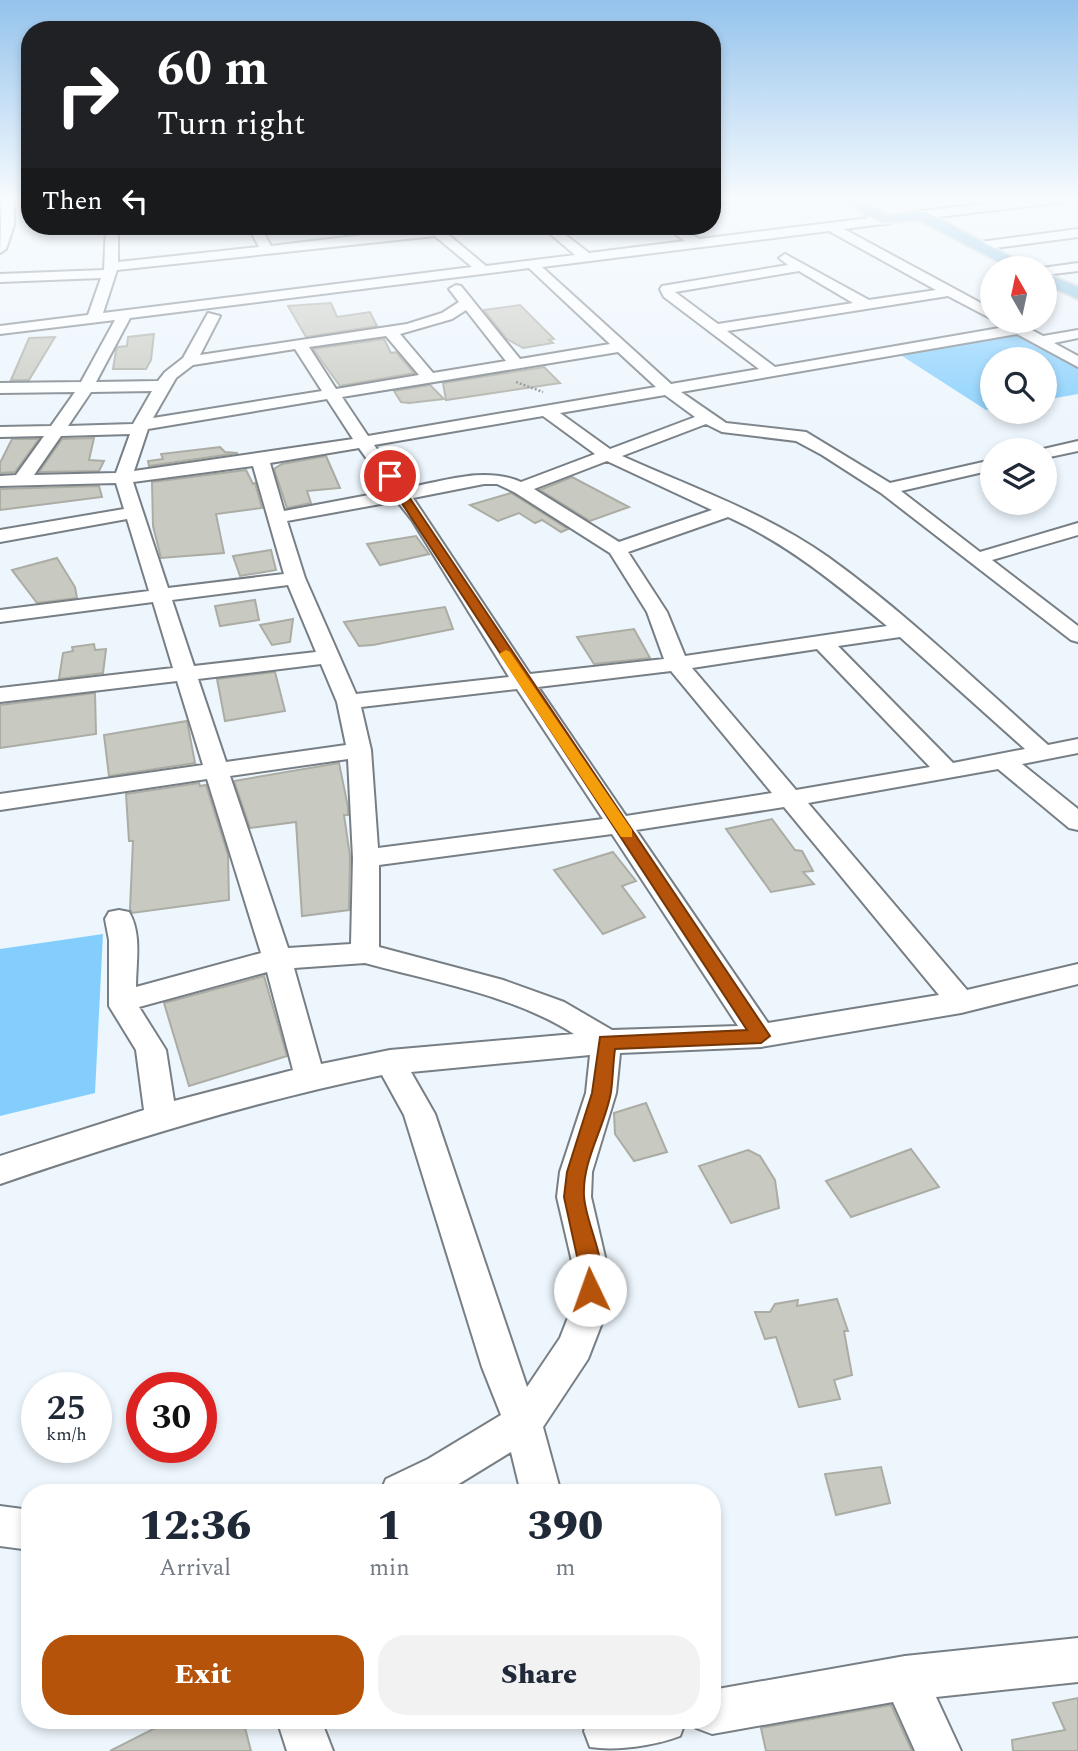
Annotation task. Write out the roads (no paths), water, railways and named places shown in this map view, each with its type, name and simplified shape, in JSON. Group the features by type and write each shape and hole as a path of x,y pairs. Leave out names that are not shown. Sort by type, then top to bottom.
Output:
{"main road":[{"path":"1057,283 1078,293"}],"street":[{"path":"94,318 108,280"},
{"path":"0,330 414,280"},
{"path":"448,280 467,303 508,365"},
{"path":"549,280 668,390 707,418 722,427 800,436 887,489 1077,634"},
{"path":"723,280 667,289 669,294 713,329 772,372"},
{"path":"823,280 867,304"},
{"path":"928,280 980,308"},
{"path":"713,329 950,292"},
{"path":"189,361 390,331 447,316 467,303"},
{"path":"22,480 86,387 125,314"},
{"path":"214,316 189,361 170,375 163,386 140,427 123,478 218,771 310,1077"},
{"path":"390,331 429,378"},
{"path":"0,481 123,478 260,460 996,333"},
{"path":"1026,333 1078,362"},
{"path":"1041,341 1078,334"},
{"path":"299,344 364,443 402,493 523,681 761,1036"},
{"path":"0,432 140,427 620,347"},
{"path":"0,388 163,386"},
{"path":"546,411 609,456 786,538 821,561 904,630 1043,753"},
{"path":"520,488 707,418"},
{"path":"1057,450 1078,446"},
{"path":"260,460 295,578 348,702 359,750 366,858 365,953"},
{"path":"887,489 980,468"},
{"path":"276,518 492,478 520,488 617,549 657,612 677,664 961,1002"},
{"path":"617,549 729,510"},
{"path":"0,536 135,512"},
{"path":"979,558 1078,529"},
{"path":"0,617 295,578"},
{"path":"348,702 677,664 904,630"},
{"path":"823,643 948,772"},
{"path":"0,695 330,657"},
{"path":"366,858 622,826 948,772 1078,746"},
{"path":"0,802 359,750"},
{"path":"1003,761 1078,822"},
{"path":"119,919 122,934 123,1002 130,1020 147,1042 154,1065 160,1117"},
{"path":"123,1002 276,959 365,953 493,987 554,1010 582,1024 606,1042"},
{"path":"0,1170 160,1117 310,1077 390,1062 606,1042 761,1036 961,1002 1078,974"},
{"path":"419,1484 442,1473 523,1423 575,1347 589,1310 591,1270 574,1197 576,1172 601,1093 606,1042"},
{"path":"390,1062 419,1114 500,1367 523,1423 539,1484"},
{"path":"0,1526 21,1529"},
{"path":"721,1710 905,1678 1078,1660"},
{"path":"905,1678 938,1751"},
{"path":"302,1729 310,1751"},
{"path":"606,1734 627,1729"}]}
